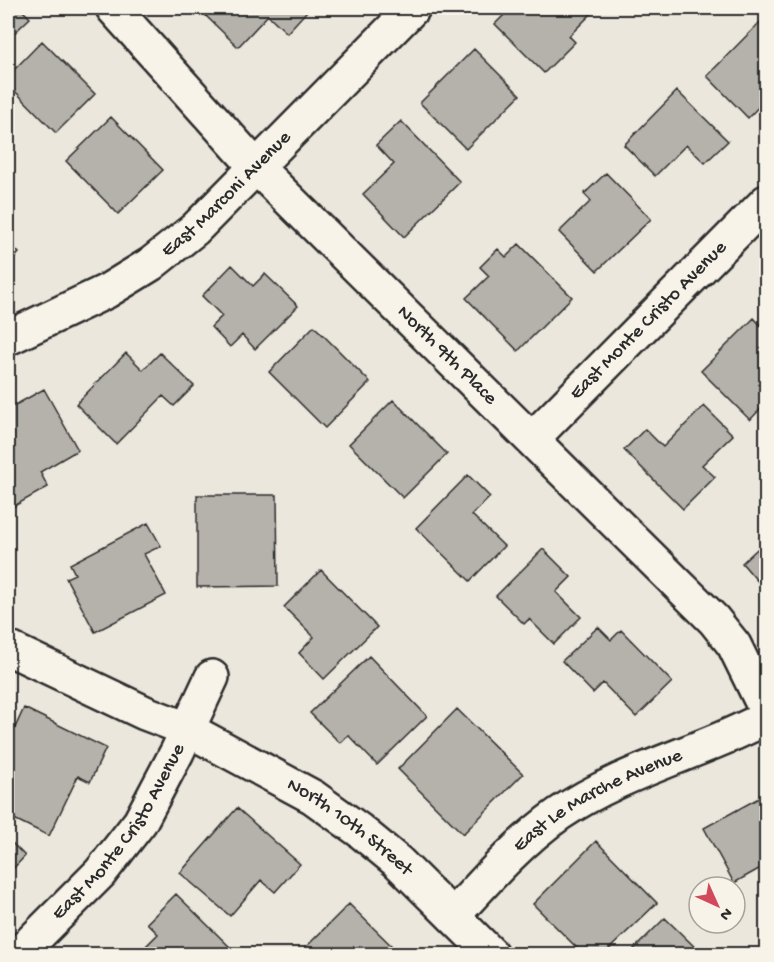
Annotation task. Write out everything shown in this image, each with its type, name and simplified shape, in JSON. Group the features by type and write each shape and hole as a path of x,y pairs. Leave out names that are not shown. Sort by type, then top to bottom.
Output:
{"street":[{"name":"North 9th Place","path":"113,8 256,167 714,620 734,645 766,710"},
{"name":"East Marconi Avenue","path":"8,338 107,291 151,264 195,229 413,8"},
{"name":"East Monte Cristo Avenue","path":"532,439 766,202"},
{"name":"North 10th Street","path":"8,648 145,713 187,729 313,797 398,862 491,954"},
{"path":"187,729 212,677"},
{"name":"East Le Marche Avenue","path":"453,916 528,838 559,814 592,794 660,762 718,740 766,718"},
{"name":"East Monte Cristo Avenue","path":"19,954 100,873 140,822 187,729"}],"building":[{"path":"8,8 20,8 30,18 8,39"},
{"path":"214,8 305,8 308,10 287,33 268,15 238,47 206,16"},
{"path":"511,8 585,8 591,14 569,36 575,42 544,73 495,24"},
{"path":"760,22 766,29 766,99 748,118 707,76"},
{"path":"42,41 95,94 56,133 8,84 8,76"},
{"path":"474,49 520,95 466,149 420,103"},
{"path":"677,91 728,141 705,163 686,145 655,176 624,145"},
{"path":"111,117 163,170 118,214 66,161"},
{"path":"401,121 460,182 404,237 363,194 394,164 376,145"},
{"path":"606,173 651,219 597,271 559,232 591,201 584,194"},
{"path":"8,241 19,253 8,265"},
{"path":"519,244 572,297 518,351 466,298 489,276 480,267 498,249 506,257"},
{"path":"232,265 253,286 265,274 298,306 255,349 242,335 230,347 211,327 222,316 202,296"},
{"path":"754,318 766,331 766,403 750,420 701,371"},
{"path":"314,326 370,382 325,428 269,372"},
{"path":"126,353 143,370 160,353 194,386 174,406 163,396 116,444 76,404"},
{"path":"44,389 78,450 40,472 48,487 9,509 8,409"},
{"path":"393,400 447,454 403,498 349,444"},
{"path":"704,406 733,435 702,465 715,477 683,509 624,450 645,429 663,447"},
{"path":"468,475 490,497 472,515 504,546 470,581 416,528"},
{"path":"197,495 277,495 278,586 197,587"},
{"path":"148,523 161,546 144,554 166,595 95,632 66,578 75,574 70,564"},
{"path":"766,541 766,591 742,563"},
{"path":"543,549 571,577 556,592 581,617 554,644 529,619 524,624 496,596"},
{"path":"321,570 377,627 324,679 299,653 314,637 284,607"},
{"path":"598,627 611,640 621,630 672,682 636,717 603,683 593,693 562,661"},
{"path":"369,656 427,716 377,765 348,735 340,743 310,713"},
{"path":"24,708 106,748 90,782 78,776 49,836 8,816 8,792 15,777 8,773 8,743"},
{"path":"457,709 523,774 463,834 398,769"},
{"path":"766,794 766,865 747,876 730,875 704,828"},
{"path":"237,808 300,864 275,892 261,880 230,916 180,873"},
{"path":"8,839 25,856 8,874"},
{"path":"596,841 657,903 604,954 583,954 533,904"},
{"path":"176,894 237,954 138,954 158,934 147,923"},
{"path":"349,904 400,954 299,954"},
{"path":"665,918 702,954 629,954"}]}
